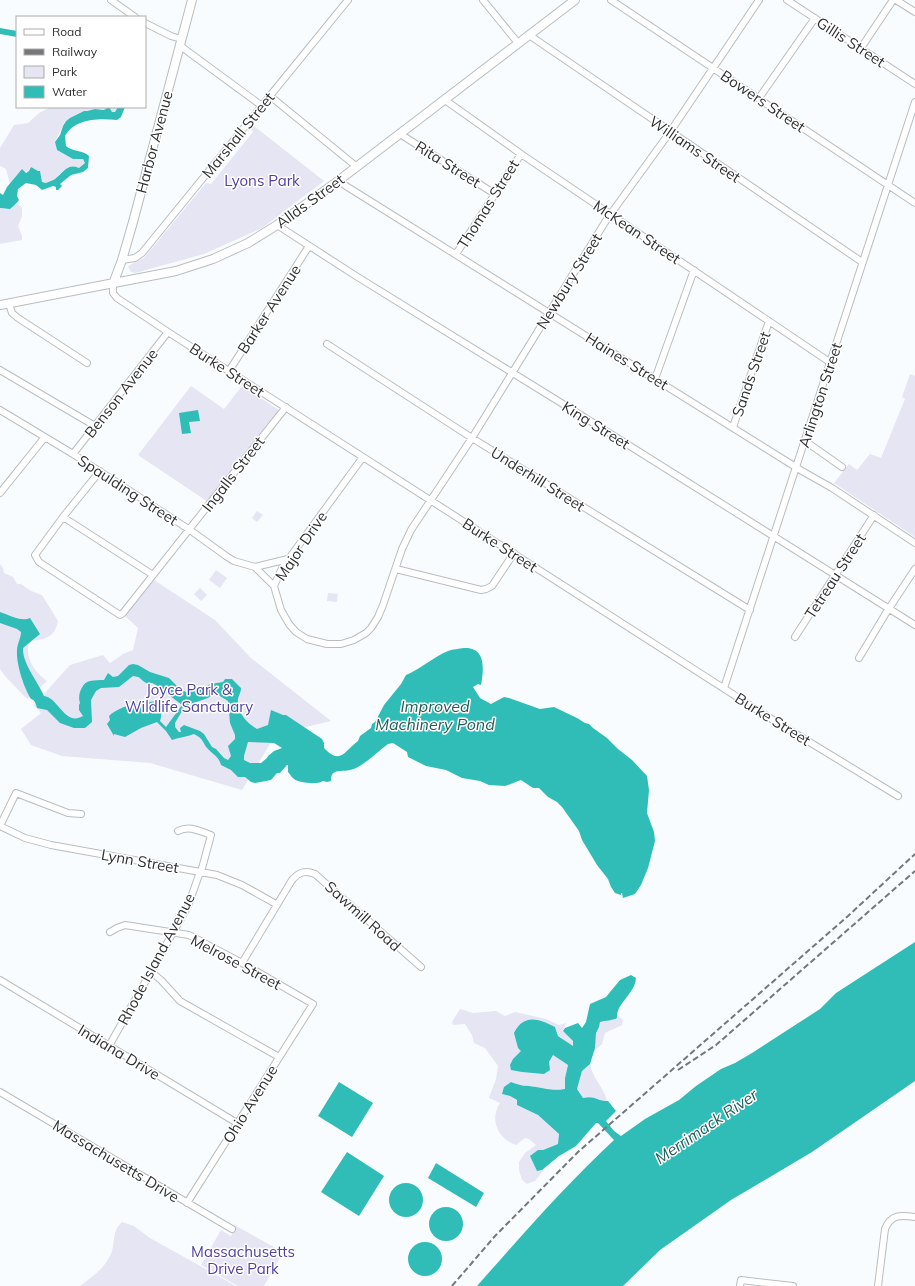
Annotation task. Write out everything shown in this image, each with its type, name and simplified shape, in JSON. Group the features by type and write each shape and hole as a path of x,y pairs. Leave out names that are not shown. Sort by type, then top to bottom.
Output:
{"street":[{"path":"111,0 134,16"},
{"name":"Harbor Avenue","path":"113,284 122,260 192,0"},
{"name":"Marshall Street","path":"122,260 135,258 142,253 348,0"},
{"path":"483,0 518,43"},
{"name":"Allds Street","path":"4,305 168,272 201,263 248,243 277,225 357,167 575,0"},
{"name":"Bowers Street","path":"611,0 915,203"},
{"name":"Newbury Street","path":"431,500 472,438 511,372 611,214 670,132 759,0"},
{"name":"Gillis Street","path":"787,0 915,84"},
{"path":"861,48 893,0"},
{"path":"896,0 915,12"},
{"path":"759,98 814,18"},
{"path":"146,24 180,42 262,106"},
{"name":"Williams Street","path":"529,35 862,262"},
{"path":"270,96 357,167"},
{"name":"McKean Street","path":"445,100 520,154 831,363"},
{"name":"Arlington Street","path":"724,688 915,102"},
{"name":"Rita Street","path":"400,134 495,194"},
{"name":"Thomas Street","path":"456,254 520,154"},
{"name":"Haines Street","path":"338,181 796,468 828,486 915,543"},
{"name":"King Street","path":"277,225 915,625"},
{"name":"Barker Avenue","path":"229,371 309,246"},
{"path":"655,379 694,270"},
{"name":"Burke Street","path":"113,284 113,293 117,298 168,332 818,748 898,796"},
{"path":"4,305 18,318 87,363"},
{"name":"Sands Street","path":"732,427 769,321"},
{"name":"Benson Avenue","path":"73,454 168,332"},
{"name":"Underhill Street","path":"327,344 472,438 750,610"},
{"path":"0,370 95,426"},
{"name":"Ingalls Street","path":"64,517 36,555 38,562 120,615 190,530 286,407"},
{"name":"Spaulding Street","path":"0,410 100,471 190,530 234,561 255,567 274,586"},
{"path":"0,493 45,437"},
{"path":"805,441 842,467"},
{"name":"Major Drive","path":"363,456 288,559 274,586 281,610 296,632 314,641 327,644 341,644 360,637 366,633 375,623 383,605 402,549 411,530 431,500"},
{"path":"100,471 64,517 153,575"},
{"name":"Tetreau Street","path":"795,638 874,515"},
{"path":"396,568 481,590 486,589 495,582 514,553"},
{"name":"Spaulding Street","path":"255,567 288,559"},
{"path":"859,658 889,608 915,569"},
{"path":"0,826 16,793 68,813 81,814"},
{"name":"Lynn Street","path":"0,826 25,838 51,845 201,872 229,879 276,904"},
{"name":"Rhode Island Avenue","path":"109,1046 174,933 188,906 201,872 211,835 189,828 183,828 178,831"},
{"name":"Sawmill Road","path":"276,904 296,874 303,871 309,871 315,874 421,967"},
{"path":"242,963 276,904"},
{"name":"Melrose Street","path":"110,932 125,925 189,935 242,963 313,1004"},
{"path":"151,972 161,980 180,1001 279,1057"},
{"name":"Indiana Drive","path":"0,980 237,1123"},
{"name":"Ohio Avenue","path":"187,1202 313,1004"},
{"name":"Massachusetts Drive","path":"0,1092 232,1229"},
{"path":"878,1286 885,1229 888,1223 893,1218 899,1216 915,1217"},
{"path":"740,1283 793,1286"}],"green space":[{"path":"49,108 117,108 115,112 100,109 84,111 65,121 55,142 57,150 73,159 83,159 85,163 79,168 74,166 68,167 55,179 46,183 42,182 38,171 30,167 29,171 24,172 22,169 10,184 6,169 0,166 0,148 14,125 28,123 39,113"},
{"name":"Lyons Park","path":"254,126 324,181 262,228 204,254 135,273 131,272 128,267 144,258 206,183 211,184 253,132 251,129"},
{"path":"17,204 22,207 22,216 18,226 22,240 0,244 0,208 5,209"},
{"path":"910,374 915,376 915,537 834,483 849,464 857,470 870,454 881,458 905,399 902,397"},
{"path":"191,386 224,409 242,386 279,410 208,502 138,455"},
{"path":"257,511 263,515 257,522 252,518"},
{"path":"0,564 4,573 13,577 17,584 21,584 31,591 42,595 58,621 55,631 46,638 32,641 39,634 29,640 28,652 31,663 37,672 47,681 27,699 0,669"},
{"path":"216,570 227,578 220,588 209,580"},
{"name":"Joyce Park & Wildlife Sanctuary","path":"154,580 215,620 251,658 331,721 276,734 242,790 150,763 62,756 31,745 21,729 41,713 34,705 70,665 103,655 110,663 123,654 133,650 138,628 124,615"},
{"path":"200,588 207,595 201,601 194,594"},
{"path":"328,593 338,594 337,602 327,601"},
{"path":"460,1009 473,1013 496,1011 505,1016 515,1012 546,1019 559,1025 566,1023 563,1031 573,1041 573,1047 558,1035 555,1027 517,1041 518,1048 522,1051 513,1059 549,1062 553,1055 568,1065 565,1078 566,1089 551,1090 511,1082 502,1094 510,1096 517,1101 517,1105 538,1115 559,1134 558,1144 543,1150 542,1170 550,1162 535,1181 527,1184 522,1180 519,1170 519,1162 525,1153 536,1145 529,1139 525,1138 516,1145 504,1138 497,1128 495,1115 500,1103 489,1098 496,1079 498,1066 485,1048 474,1043 472,1035 465,1024 453,1025 452,1022"},
{"path":"617,1015 623,1020 622,1025 605,1033 602,1044 594,1051 596,1033 600,1022 613,1020"},
{"path":"590,1064 593,1074 607,1101 590,1097 583,1098 577,1089 582,1071"},
{"path":"122,1222 134,1226 150,1238 236,1286 80,1286 98,1272 105,1264 111,1254 116,1230"},
{"name":"Massachusetts Drive Park","path":"236,1226 283,1252 264,1286 238,1286 201,1265 221,1230 231,1236"}],"water":[{"path":"0,28 16,31 16,37 0,34"},
{"path":"110,108 112,112 115,112 117,108 125,108 121,117 117,120 95,119 81,122 69,130 65,136 66,146 89,156 88,168 83,172 71,175 60,184 62,186 58,190 56,190 56,187 53,186 42,190 36,185 26,183 18,189 17,196 19,200 16,204 10,209 0,208 0,193 3,195 7,187 22,169 26,173 31,167 40,171 42,182 46,183 55,179 69,167 79,168 85,163 83,159 73,159 57,150 55,142 66,121 70,118 84,111 95,109 104,110"},
{"path":"198,410 200,421 189,422 191,433 182,434 179,413"},
{"name":"Improved Machinery Pond","path":"0,612 19,619 30,618 40,634 23,648 25,660 44,696 53,701 66,715 71,718 83,716 79,710 79,697 81,690 87,682 104,680 108,673 113,677 118,676 129,665 133,664 138,665 150,672 169,678 180,689 188,693 196,687 199,689 211,684 223,682 225,679 232,679 241,688 238,697 239,709 246,721 253,727 257,729 268,725 271,710 286,715 322,739 324,748 335,756 342,755 346,752 358,741 360,736 371,728 384,705 401,684 406,675 448,651 464,648 471,649 480,655 482,660 483,672 481,685 478,684 473,687 480,698 491,704 504,697 540,709 554,707 589,724 632,760 647,776 649,790 647,813 654,832 655,841 648,868 641,885 635,894 623,898 622,893 621,895 615,893 608,879 597,865 582,840 579,831 562,807 548,797 539,788 533,788 521,780 505,786 489,785 480,781 462,778 446,770 426,766 408,757 407,752 393,743 388,744 365,763 355,769 335,772 331,777 331,781 313,783 297,780 288,772 287,765 271,780 255,783 251,782 245,777 238,777 231,770 221,765 218,758 207,748 198,736 194,734 172,740 157,722 141,728 125,737 114,734 114,736 107,724 110,720 109,716 120,709 134,704 142,704 147,700 149,702 158,701 161,711 160,721 166,727 182,705 156,685 146,683 136,676 133,676 119,687 101,688 96,691 91,700 92,722 85,728 74,728 60,723 47,710 37,708 35,702 31,699 26,689 19,669 17,656 17,648 21,632 0,623","holes":["215,693 228,701 230,723 235,735 235,739 228,746 231,756 228,760 212,747 204,734 200,731 184,725 180,728 181,732 179,732 175,727 175,723 185,706 208,698","248,742 274,743 282,748 274,751 261,763 250,763 244,760"]},
{"name":"Merrimack River","path":"915,942 915,1081 812,1152 731,1200 660,1250 623,1286 477,1286 561,1193 614,1140 598,1123 596,1123 576,1146 559,1156 542,1170 537,1171 530,1156 538,1150 543,1150 558,1144 559,1134 538,1115 517,1105 517,1100 502,1094 504,1087 511,1082 551,1090 565,1089 565,1078 568,1065 553,1055 549,1062 550,1070 544,1074 511,1070 510,1065 513,1059 521,1051 518,1048 514,1033 522,1022 527,1020 538,1020 549,1024 555,1027 558,1036 573,1046 573,1041 563,1031 565,1028 578,1023 582,1028 586,1022 590,1004 606,997 620,980 631,975 636,978 635,984 619,1008 617,1018 600,1022 596,1033 595,1048 590,1064 582,1071 577,1089 583,1098 590,1097 608,1101 616,1111 606,1121 614,1131 621,1136 645,1119 679,1100 721,1069 752,1053 820,1009 836,993"},
{"path":"339,1082 373,1103 352,1137 318,1116"},
{"path":"347,1152 384,1176 359,1216 321,1192"},
{"path":"436,1163 484,1193 476,1207 428,1178"},
{"path":"406,1183 418,1188 423,1200 418,1212 406,1217 394,1212 389,1200 394,1188"},
{"path":"446,1207 458,1212 463,1224 458,1236 446,1241 434,1236 429,1224 434,1212"},
{"path":"425,1242 437,1247 442,1259 437,1271 425,1276 413,1271 408,1259 413,1247"}],"railway":[{"path":"452,1286 495,1236 578,1152 848,916 915,854"},
{"path":"678,1070 716,1045 915,871"}]}
